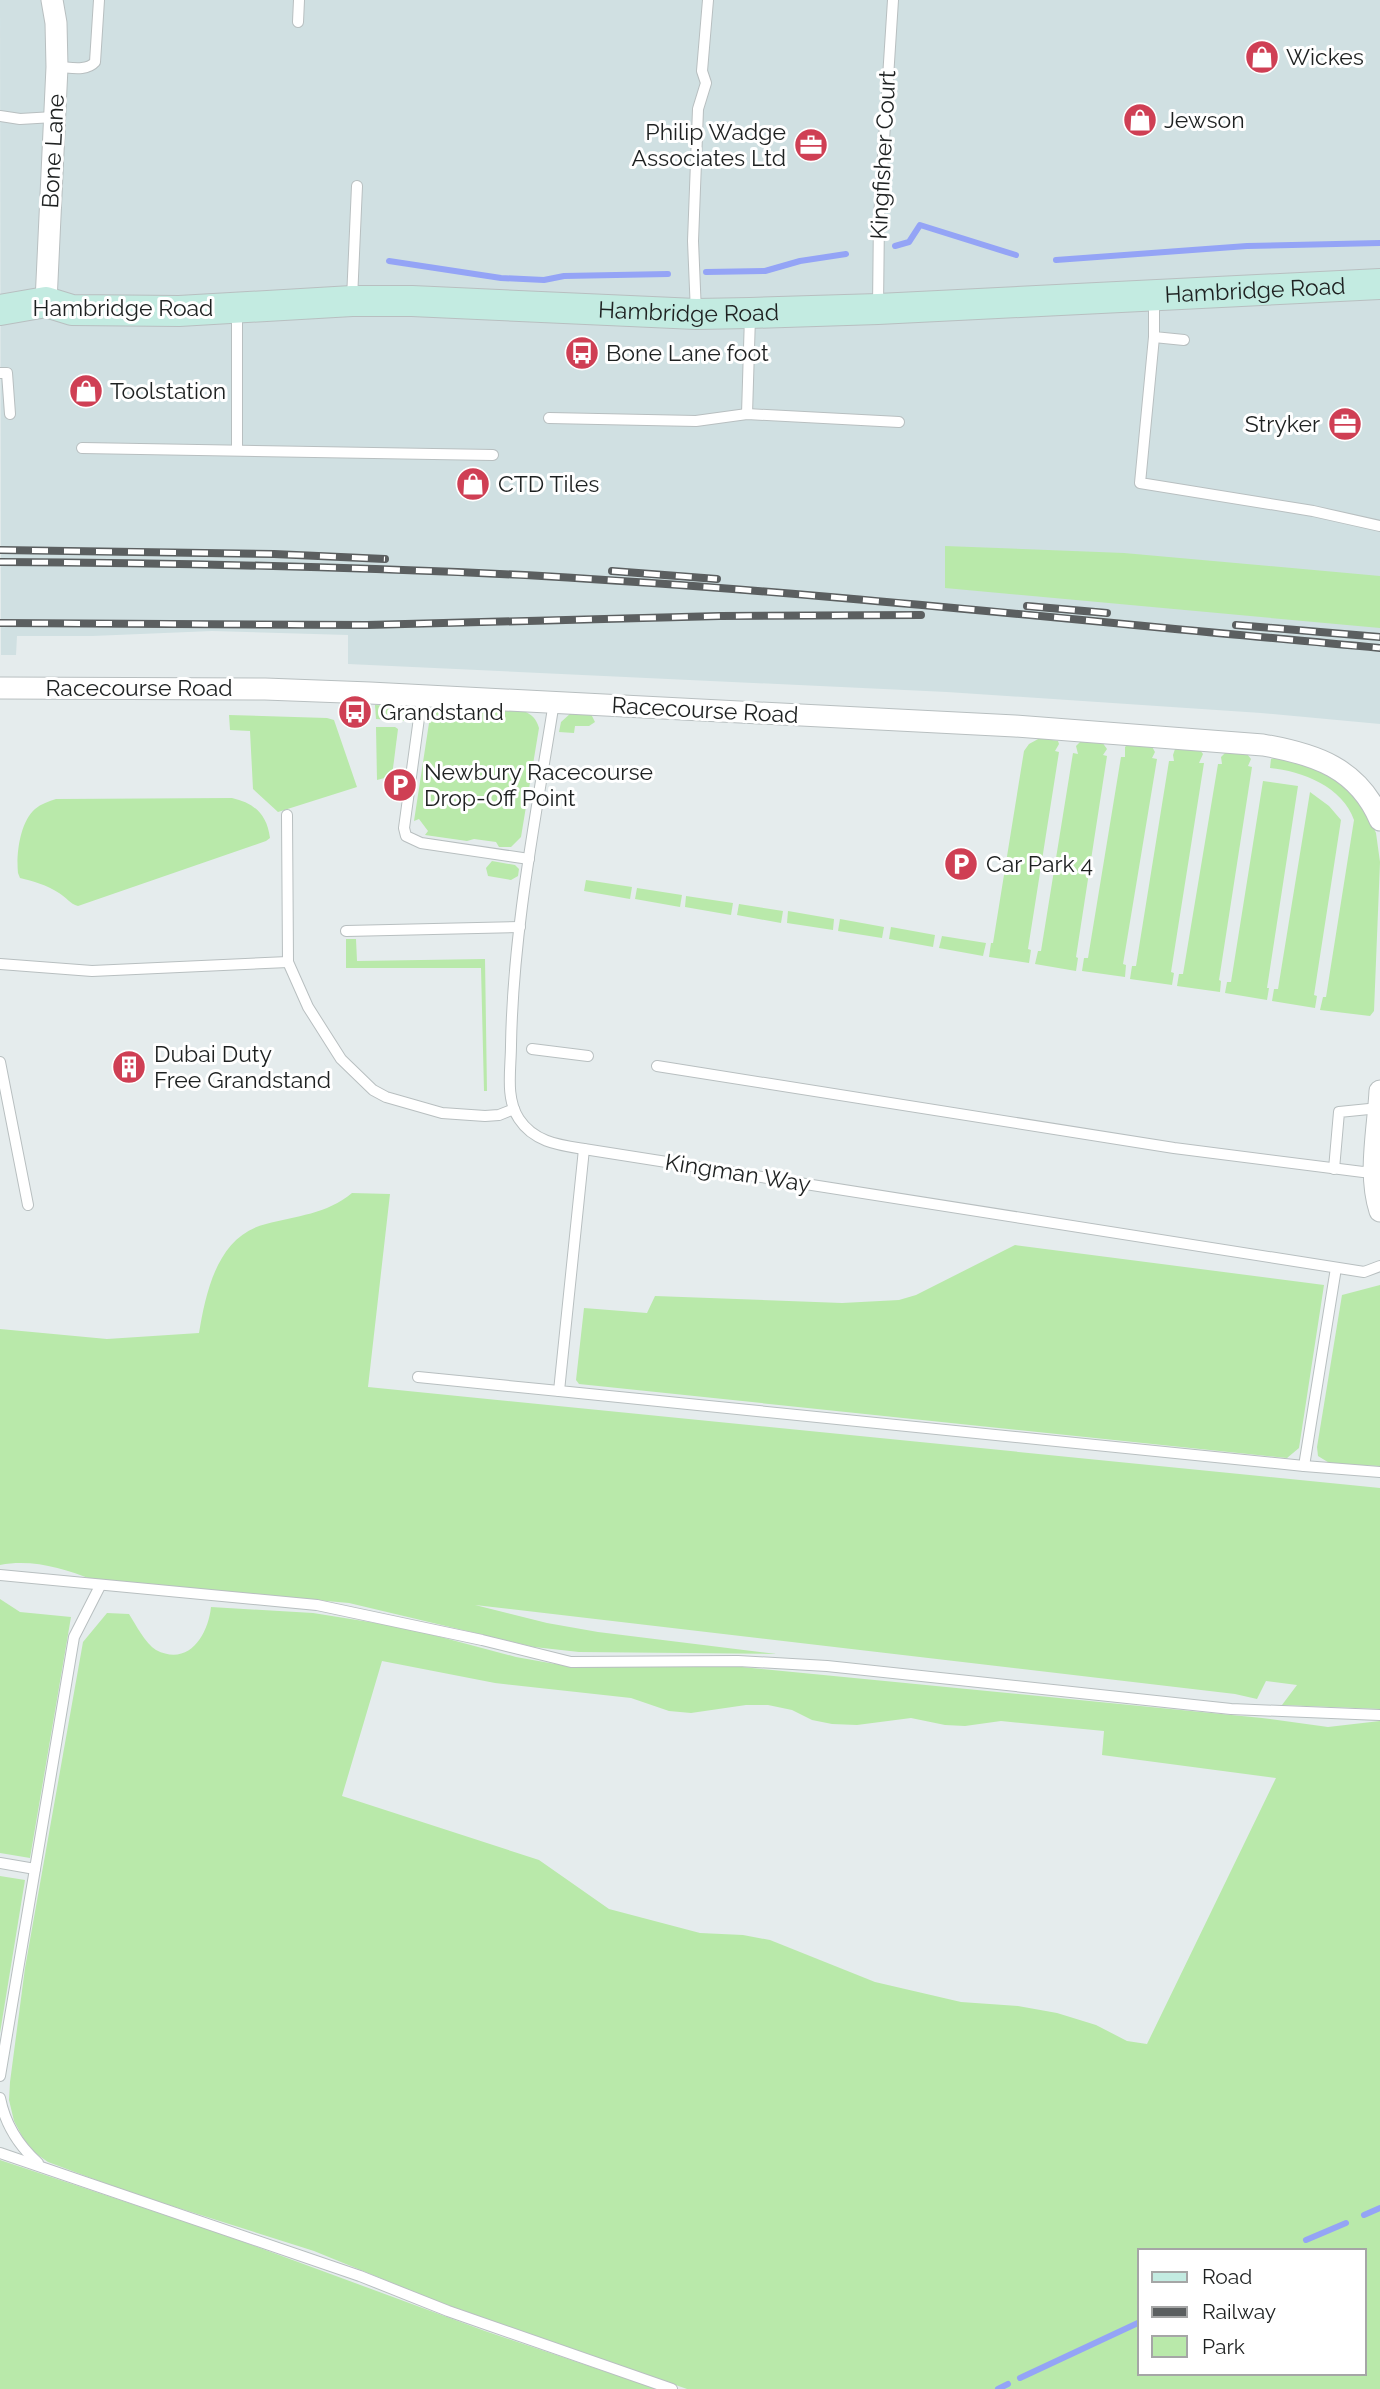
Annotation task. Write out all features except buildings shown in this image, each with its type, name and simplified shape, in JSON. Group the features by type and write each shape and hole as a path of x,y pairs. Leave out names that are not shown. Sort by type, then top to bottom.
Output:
{"main road":[{"name":"Hambridge Road","path":"0,310 46,302 72,310 179,311 352,301 412,301 696,314 750,313 1380,284"}],"street":[{"name":"Bone Lane","path":"46,302 57,67 56,23 52,0"},
{"name":"Racecourse Road","path":"0,688 265,689 422,696 1014,726 1263,745 1318,757 1351,779 1377,805"},
{"path":"1380,1091 1374,1170 1380,1212"}],"lane":[{"path":"57,67 84,68 95,62 99,0"},
{"path":"299,0 299,22"},
{"path":"696,314 693,241 698,109 706,83 702,71 708,0"},
{"name":"Kingfisher Court","path":"878,309 878,218 893,0"},
{"path":"0,116 20,119 54,117"},
{"path":"352,301 357,186"},
{"path":"1154,295 1153,337 1140,483 1313,511 1380,526"},
{"path":"237,308 237,450"},
{"path":"747,414 750,313"},
{"path":"1153,337 1184,340"},
{"path":"0,373 7,373 9,414"},
{"path":"549,418 696,421 747,414 899,422"},
{"path":"82,449 493,455"},
{"path":"422,696 404,828 406,836 421,843 529,859"},
{"path":"287,816 288,962 308,1007 341,1059 373,1090 386,1097 442,1113 485,1116 499,1115 514,1109 510,1088 514,1053 514,965 554,702"},
{"path":"346,931 520,927"},
{"path":"0,964 92,971 288,962"},
{"path":"532,1049 588,1056"},
{"path":"0,1062 28,1205"},
{"path":"657,1066 1174,1149 1334,1169 1363,1172 1374,1170"},
{"path":"1334,1169 1339,1112 1379,1108"},
{"name":"Kingman Way","path":"514,1109 526,1127 548,1143 1336,1268 1364,1272 1380,1266"},
{"path":"559,1391 584,1149"},
{"path":"1304,1466 1336,1268"},
{"path":"418,1377 1380,1472"},
{"path":"0,1575 317,1605 571,1662 738,1661 814,1665 1231,1709 1302,1714 1380,1715"},
{"path":"0,2076 74,1637 100,1586"},
{"path":"0,1863 35,1869"},
{"path":"0,2098 13,2133 29,2155 42,2167"},
{"path":"0,2153 360,2276 448,2311 672,2389"}],"shaded area":[{"path":"0,0 1380,0 1380,724 1261,713 947,692 348,664 348,635 212,631 17,636 16,655 1,655"}],"green space":[{"path":"945,546 1124,553 1380,576 1380,628 945,588"},
{"path":"375,705 405,707 414,718 406,721 376,719"},
{"path":"435,707 524,711 537,722 539,728 521,837 511,847 499,847 496,842 425,835 428,831 419,819 414,821 431,710"},
{"path":"571,713 591,714 595,722 589,726 575,726 574,733 559,732 561,722"},
{"path":"229,715 334,720 357,787 278,812 253,789 250,731 230,730"},
{"path":"376,727 398,729 392,776 377,780"},
{"path":"1040,738 1058,741 1055,751 1059,752 1028,949 1031,950 1029,963 989,957 1024,751 1029,744"},
{"path":"1080,742 1102,742 1107,749 1103,755 1107,756 1076,971 1035,964 1038,951 1041,951 1073,753 1078,754 1076,746"},
{"path":"1127,745 1151,745 1155,752 1152,758 1157,759 1123,964 1126,965 1125,977 1082,971 1084,958 1088,958 1121,757 1125,757"},
{"path":"1175,749 1200,750 1203,754 1199,763 1204,763 1171,972 1174,973 1172,985 1130,979 1132,966 1136,966 1169,761 1174,761"},
{"path":"1225,753 1247,754 1251,759 1248,766 1252,767 1219,980 1220,992 1177,986 1179,974 1183,974 1218,764 1222,764 1221,757"},
{"path":"1277,757 1324,771 1350,791 1376,833 1380,862 1374,1011 1370,1016 1320,1010 1323,997 1326,997 1354,820 1341,798 1320,783 1295,773 1270,768 1271,759"},
{"path":"1263,781 1298,786 1267,1000 1225,993 1227,982 1231,982"},
{"path":"1310,792 1329,806 1341,820 1314,995 1317,996 1315,1008 1272,1001 1274,989 1278,989"},
{"path":"232,798 247,803 258,811 266,822 270,838 78,906 50,888 20,878 18,873 19,848 26,822 35,809 56,799"},
{"path":"492,861 515,865 519,869 518,876 511,880 488,876 486,868"},
{"path":"586,880 632,887 630,899 584,891"},
{"path":"637,888 682,895 680,907 635,899"},
{"path":"686,896 733,903 731,915 685,907"},
{"path":"739,904 783,911 781,923 737,915"},
{"path":"788,911 834,919 833,930 787,923"},
{"path":"840,919 884,927 882,938 838,931"},
{"path":"891,927 935,935 933,947 889,939"},
{"path":"942,936 986,943 983,956 939,948"},
{"path":"346,939 356,939 357,961 485,959 487,1091 484,1091 481,968 346,968"},
{"path":"352,1193 390,1194 368,1387 1380,1488 1380,1709 1282,1705 1297,1685 1266,1681 1257,1699 1235,1694 475,1605 547,1623 598,1632 777,1654 579,1652 534,1647 349,1603 93,1580 59,1568 36,1564 0,1565 0,1329 107,1339 199,1333 217,1267 236,1240 250,1230 266,1224 332,1206"},
{"path":"1015,1245 1324,1285 1299,1448 1287,1458 579,1384 576,1380 584,1308 647,1313 655,1296 842,1303 899,1300 916,1295"},
{"path":"1380,1285 1380,1466 1331,1464 1318,1456 1317,1447 1342,1295"},
{"path":"0,1599 20,1612 71,1617 30,1858 0,1853"},
{"path":"211,1607 313,1613 407,1628 516,1657 555,1664 742,1667 1262,1718 1328,1727 1380,1721 1380,2389 687,2389 439,2302 314,2251 131,2193 48,2162 35,2153 14,2121 9,2100 10,2082 25,1968 83,1642 107,1613 129,1614 152,1647 168,1654 187,1651 195,1645 206,1628","holes":["382,1661 495,1683 631,1698 669,1711 691,1713 746,1705 768,1705 832,1724 857,1725 911,1718 945,1725 965,1726 1001,1721 1104,1731 1102,1755 1276,1778 1147,2044 1127,2041 1096,2025 1057,2013 1018,2006 961,2002 875,1982 770,1940 743,1935 700,1933 609,1909 539,1860 342,1796"]},
{"path":"0,1876 25,1880 0,2033"},
{"path":"0,2160 225,2235 485,2331 657,2389 0,2389"}],"waterway":[{"path":"895,246 909,242 920,225 1016,255"},
{"path":"1056,260 1247,246 1380,243"},
{"path":"706,272 765,271 800,261 846,254"},
{"path":"389,261 501,278 544,280 564,276 668,274"},
{"path":"1364,2215 1380,2208"},
{"path":"1306,2240 1346,2223"},
{"path":"1020,2378 1138,2323"},
{"path":"998,2389 1008,2384"}],"railway":[{"path":"0,550 274,554 385,559"},
{"path":"0,562 271,566 542,576 857,599 1380,648"},
{"path":"612,571 717,579"},
{"path":"1027,606 1107,613"},
{"path":"0,623 367,625 720,616 921,615"},
{"path":"1236,625 1380,637"}],"place":[{"name":"Wickes","path":"1262,57"},
{"name":"Jewson","path":"1140,120"},
{"name":"Philip Wadge Associates Ltd","path":"811,145"},
{"name":"Bone Lane foot","path":"582,353"},
{"name":"Toolstation","path":"86,391"},
{"name":"Stryker","path":"1345,424"},
{"name":"CTD Tiles","path":"473,484"},
{"name":"Grandstand","path":"355,712"},
{"name":"Newbury Racecourse Drop-Off Point","path":"400,785"},
{"name":"Car Park 4","path":"961,864"},
{"name":"Dubai Duty Free Grandstand","path":"129,1067"}]}
